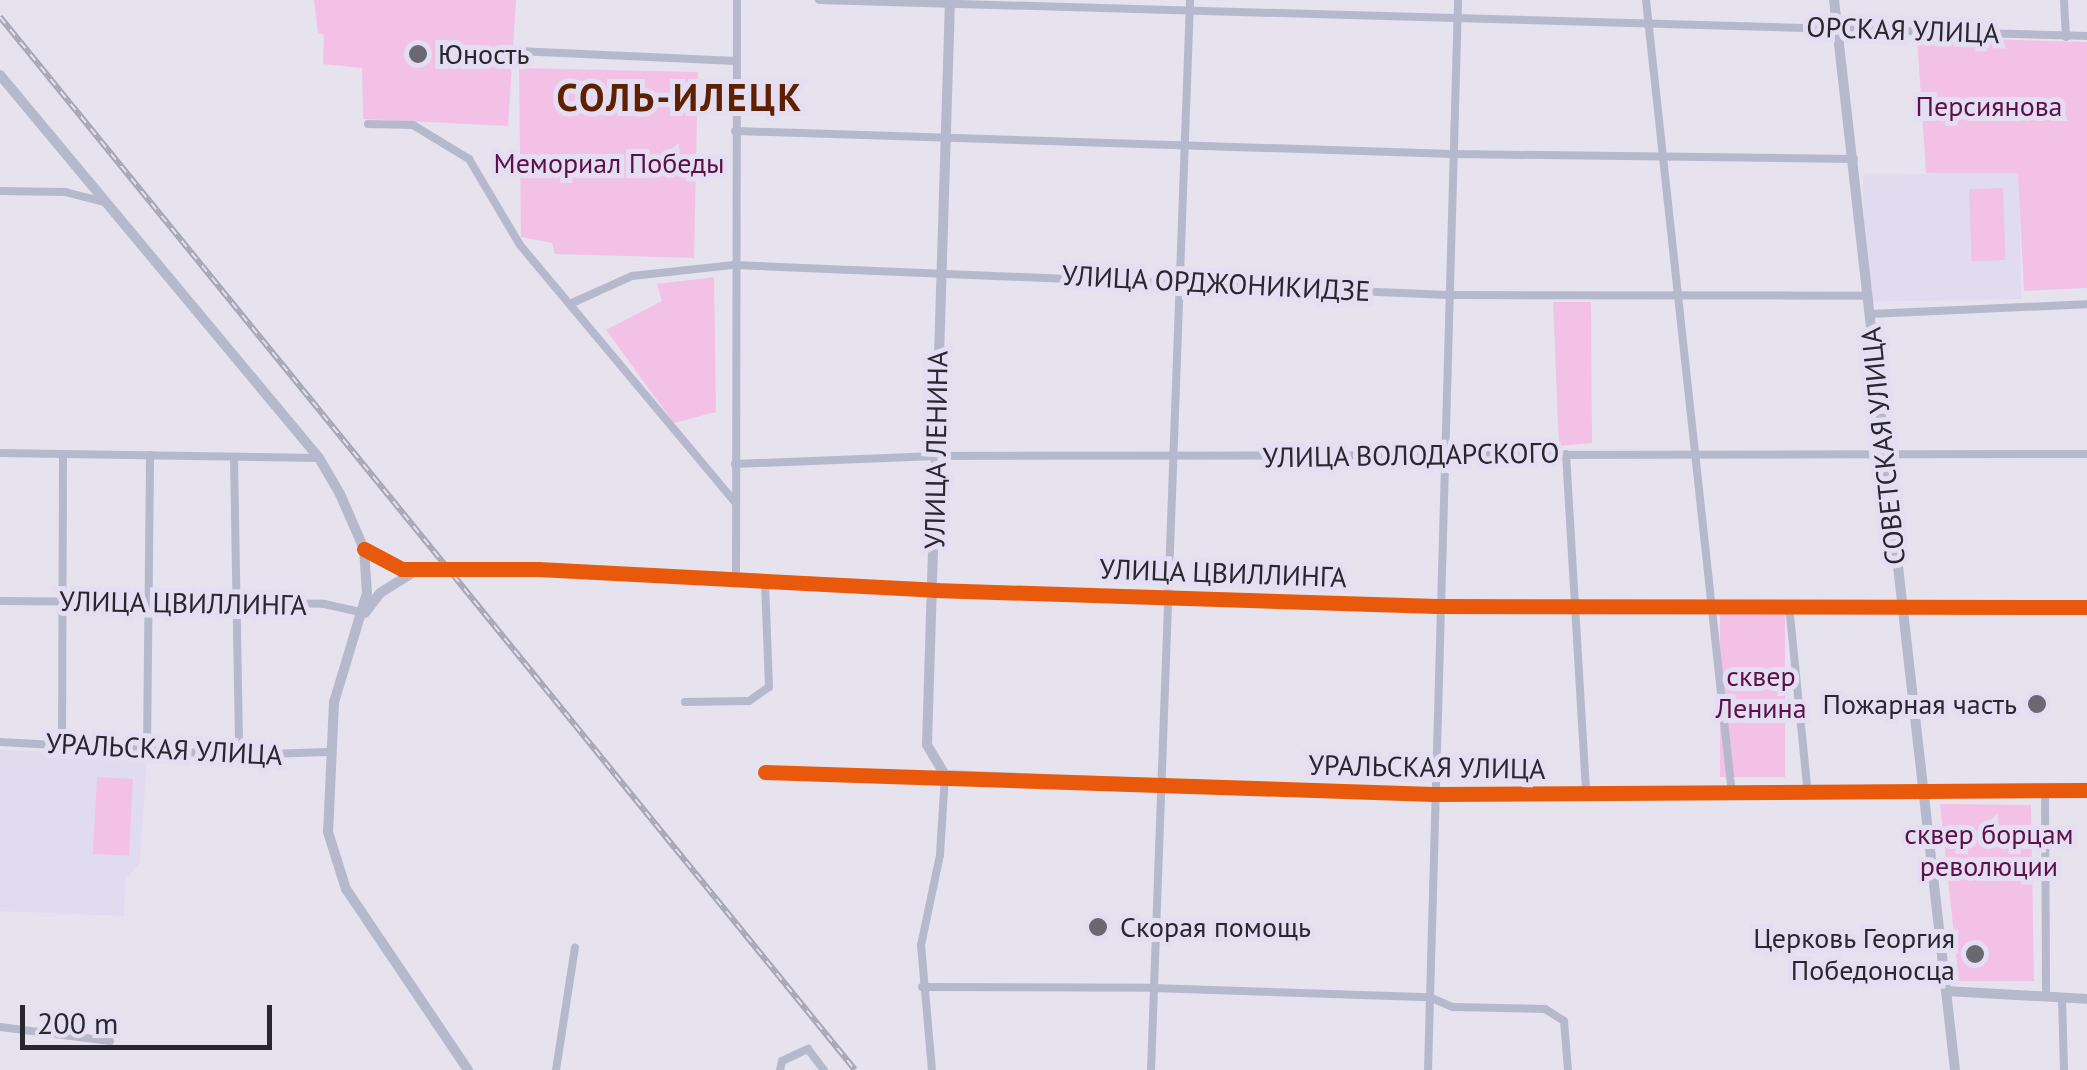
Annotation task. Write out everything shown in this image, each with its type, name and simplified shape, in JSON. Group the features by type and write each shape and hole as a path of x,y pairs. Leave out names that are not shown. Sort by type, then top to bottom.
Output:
{"street":[{"path":"736,0 736,581"},
{"name":"ОРСКАЯ УЛИЦА","path":"818,0 1190,3 1458,19 1836,26 2087,36"},
{"path":"1428,1070 1438,606 1458,0"},
{"path":"1646,0 1732,794"},
{"name":"СОВЕТСКАЯ УЛИЦА","path":"1834,0 1854,158 1898,606 1954,1070"},
{"path":"2064,0 2066,37"},
{"name":"УЛИЦА ЛЕНИНА","path":"932,1070 920,945 940,855 945,775 932,762 928,745 950,2"},
{"path":"1151,1070 1164,595 1181,280 1190,3"},
{"path":"517,51 736,60"},
{"path":"0,75 320,458 364,548 365,614"},
{"path":"368,124 413,125 469,159 520,244 735,502"},
{"path":"735,131 1453,154 1854,158"},
{"path":"0,191 65,192 107,203"},
{"name":"УЛИЦА ОРДЖОНИКИДЗЕ","path":"572,303 632,276 734,265 1181,280 1448,295 1867,296"},
{"path":"1870,314 2087,304"},
{"name":"УЛИЦА ВОЛОДАРСКОГО","path":"735,464 936,456 1173,458 1883,450 2087,454"},
{"path":"0,453 320,458"},
{"path":"62,744 64,454"},
{"path":"1566,454 1586,795"},
{"path":"147,749 150,456"},
{"path":"234,457 232,604 239,756"},
{"name":"УЛИЦА ЦВИЛЛИНГА","path":"364,548 388,566 418,570 934,590 1438,606 2087,607"},
{"path":"418,570 380,593 365,614 341,676 327,752 328,832 346,889 467,1069"},
{"path":"685,702 733,703 764,694 770,678 765,582"},
{"name":"УЛИЦА ЦВИЛЛИНГА","path":"0,601 324,604 365,614"},
{"path":"1789,605 1808,794"},
{"name":"УРАЛЬСКАЯ УЛИЦА","path":"0,742 239,756 327,752"},
{"name":"УРАЛЬСКАЯ УЛИЦА","path":"765,772 1434,794 2087,790"},
{"path":"2045,788 2046,997"},
{"path":"556,1070 575,947"},
{"path":"922,988 1152,988 1429,997 1454,1006 1554,1010 1564,1021 1568,1070"},
{"path":"1946,992 2087,999"},
{"path":"2062,998 2064,1070"},
{"path":"0,1026 110,1041"},
{"path":"780,1070 782,1061 808,1049 824,1070"}],"shaded area":[{"path":"2019,172 2021,299 1865,302 1863,175"},
{"path":"0,750 147,755 140,863 126,879 124,916 0,911"}],"green space":[{"name":"Юность","path":"314,0 516,0 508,126 363,119 362,68 323,64 324,35 318,33"},
{"name":"Персиянова","path":"1917,37 2087,42 2087,288 2024,291 2018,173 1926,173"},
{"name":"Мемориал Победы","path":"519,68 698,72 694,258 555,254 552,243 521,237"},
{"path":"2003,188 2006,260 1972,261 1969,189"},
{"path":"714,277 716,412 674,423 606,330 662,301 657,284"},
{"path":"1553,302 1591,302 1592,443 1559,446"},
{"name":"сквер Ленина","path":"1720,611 1785,611 1785,777 1720,777"},
{"path":"97,777 133,779 129,856 93,854"},
{"name":"сквер борцам революции","path":"1940,804 2031,805 2034,981 1959,981"}],"railway":[{"path":"0,17 855,1070"}],"cycle path":[{"path":"364,549 402,569 538,569 934,590 1437,606 2087,607"},
{"path":"765,772 1434,794 2087,790"}],"place":[{"name":"Юность","path":"418,54"},
{"name":"Пожарная часть","path":"2037,704"},
{"name":"Скорая помощь","path":"1098,927"},
{"name":"Церковь Георгия Победоносца","path":"1975,954"}],"district":[{"name":"СОЛЬ-ИЛЕЦК","path":"680,97"}]}
